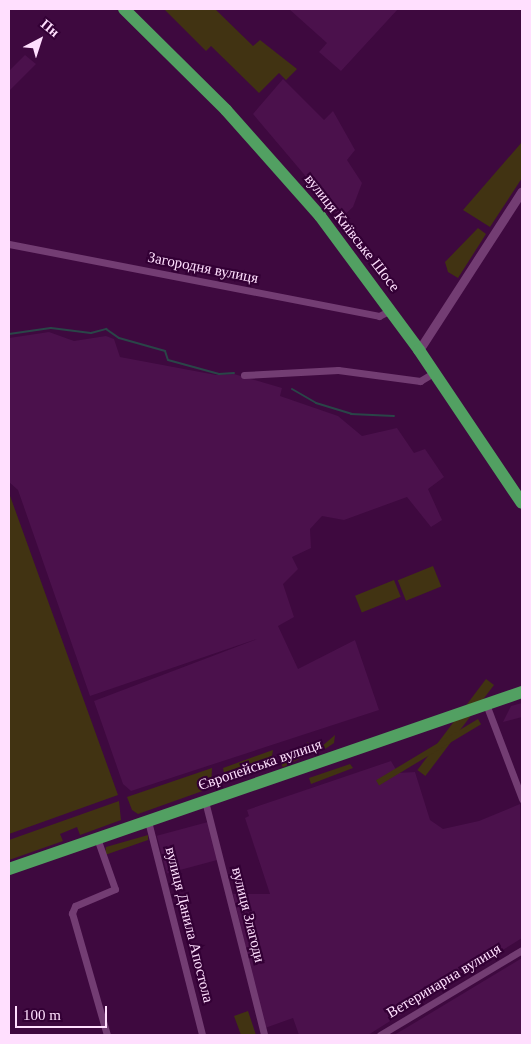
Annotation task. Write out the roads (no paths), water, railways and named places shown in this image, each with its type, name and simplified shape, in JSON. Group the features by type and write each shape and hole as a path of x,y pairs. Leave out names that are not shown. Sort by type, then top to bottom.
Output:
{"highway":[{"name":"вулиця Київське Шосе","path":"124,9 275,163 391,310 435,372 522,503"},
{"name":"Європейська вулиця","path":"9,869 522,692"}],"street":[{"path":"419,350 522,191"},
{"name":"Загородня вулиця","path":"9,244 379,316 391,310"},
{"path":"244,374 338,370 420,381 435,372"},
{"path":"486,704 522,799"},
{"name":"вулиця Злагоди","path":"205,801 264,1035"},
{"name":"вулиця Данила Апостола","path":"148,821 202,1035"},
{"path":"98,838 115,889 75,906 72,913 107,1035"},
{"name":"Ветеринарна вулиця","path":"380,1035 522,950"}],"waterway":[{"path":"9,334 51,328 91,333 106,329 119,338 165,351 168,360 219,374 234,373"},
{"path":"292,389 316,403 351,414 394,416"}]}
